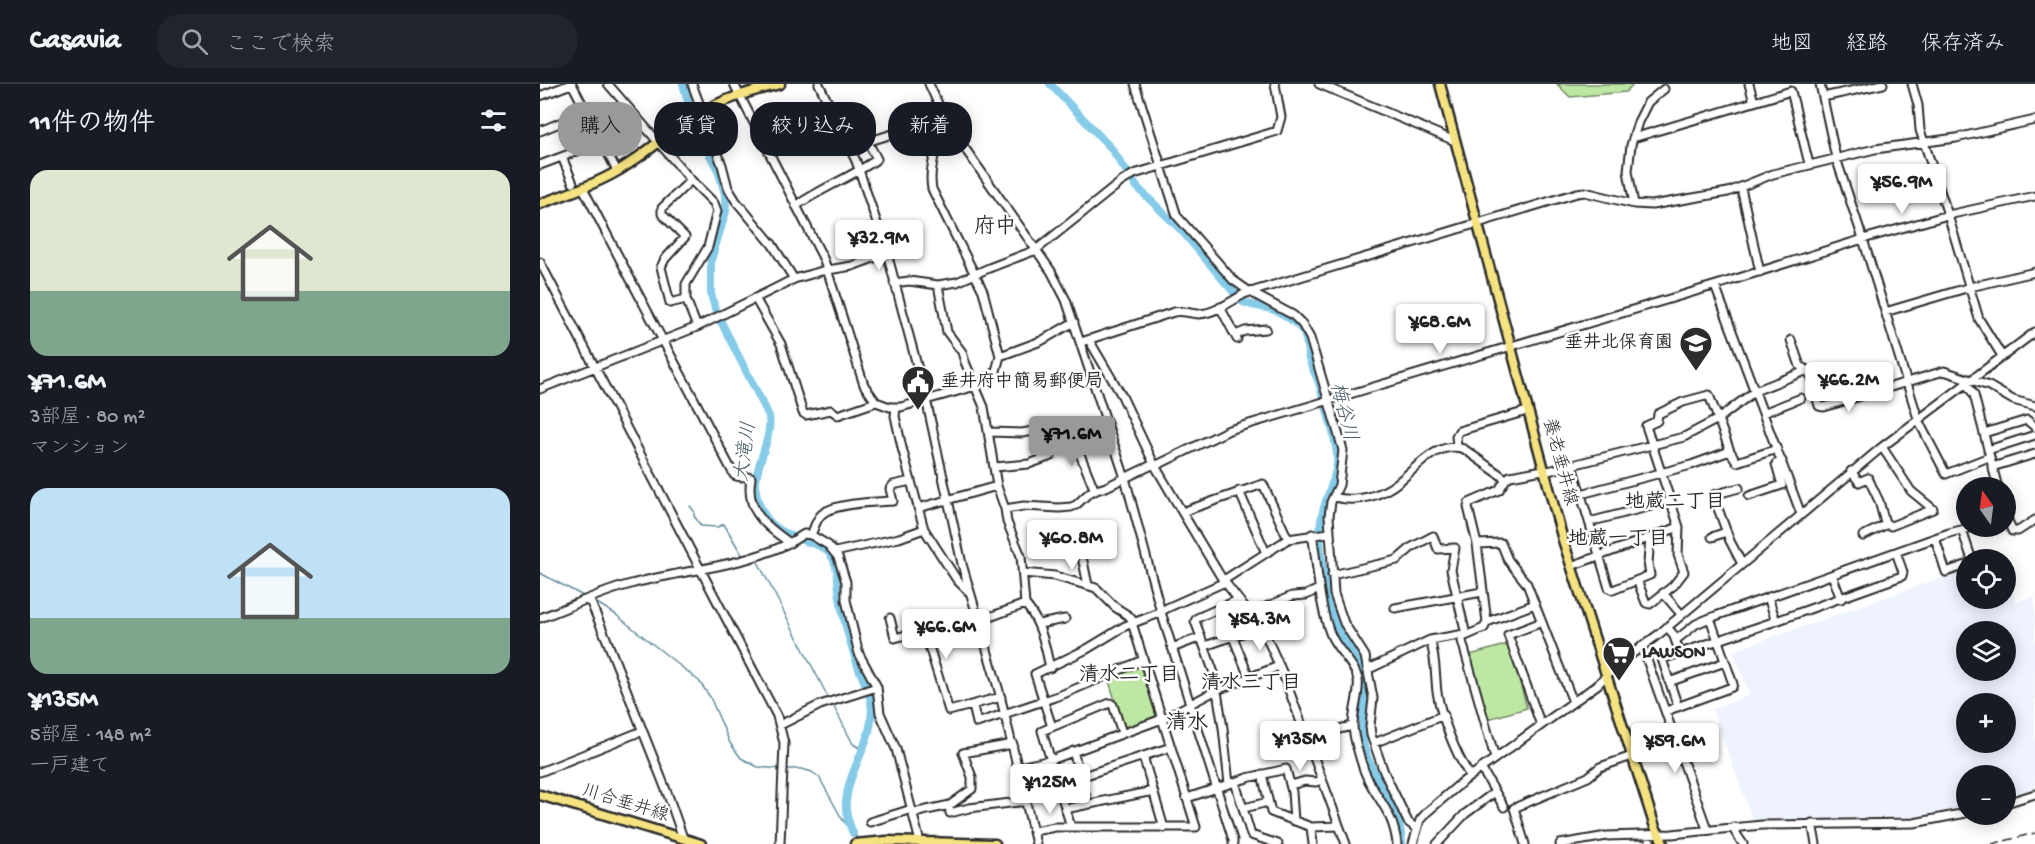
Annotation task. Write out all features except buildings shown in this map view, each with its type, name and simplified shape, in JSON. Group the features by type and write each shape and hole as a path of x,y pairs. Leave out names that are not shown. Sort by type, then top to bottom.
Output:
{"main road":[{"path":"723,102 739,94 780,84"},
{"name":"養老垂井線","path":"1440,84 1544,471 1654,835 1664,844"},
{"path":"540,204 583,188 617,171 654,145"},
{"name":"川合垂井線","path":"540,795 701,844"},
{"path":"855,844 868,842 995,844"}],"street":[{"path":"540,96 571,84 581,102"},
{"path":"608,84 654,136"},
{"path":"692,84 696,102"},
{"path":"734,84 828,270 864,385 876,402"},
{"path":"819,84 860,171 887,253 926,399 970,593 1001,697 1036,844"},
{"path":"929,84 937,102"},
{"path":"1136,84 1177,216 1247,293 1279,306 1293,315 1302,324 1314,349 1343,450 1342,469 1329,516 1327,533 1334,594 1339,614 1365,656 1369,669 1372,698 1370,726 1384,772 1410,825 1417,829"},
{"path":"894,283 909,281 938,285 957,282 976,275 989,267 1036,250 1130,176 1276,130 1281,117 1275,84"},
{"path":"1319,84 1455,141"},
{"path":"1749,84 1754,102"},
{"path":"1820,84 1836,158 1907,382 1919,418 1946,474 1988,453 2035,435"},
{"path":"1823,97 1883,84"},
{"path":"1912,84 1923,141 1982,325 2002,356"},
{"path":"1634,204 1628,171 1634,138 1642,112 1648,102 1664,89"},
{"path":"1634,138 1791,91 1809,164"},
{"path":"1081,342 1174,312 1201,314 1247,293 1584,192 1634,204 1652,205 1740,188 1773,174 1875,149 1956,138 2035,120"},
{"path":"540,130 558,123"},
{"path":"796,206 818,191 860,171 878,159 869,144 870,141 888,135"},
{"path":"609,156 617,171"},
{"path":"671,156 714,203 717,211 708,248 686,284 686,299 697,327"},
{"path":"718,156 736,201 772,244 794,279"},
{"path":"755,298 781,344 803,413 806,415 831,410 838,415 876,402 896,408 976,386 996,371 1000,356 983,291 932,189 930,177 935,156"},
{"path":"970,156 1051,271 1074,322 1125,478 1161,612 1233,844"},
{"path":"540,165 562,157 573,183"},
{"path":"686,299 670,303 664,284 661,267 684,237 662,214 662,208 692,180"},
{"path":"583,188 627,276 664,339 734,475 738,478 747,476 751,478 750,497 760,519 775,534 791,542"},
{"path":"1740,188 1760,272"},
{"path":"1005,509 1024,506 1071,507 1095,490 1229,430 1715,286 1863,239 1948,215 2035,196"},
{"path":"540,389 697,327 794,279 852,266 887,253"},
{"path":"540,262 780,725 784,742 780,844"},
{"path":"1885,312 1970,287 2035,272"},
{"path":"938,285 947,332 962,352 984,407 990,432 997,486 1007,522 1021,556 1025,604 1035,615 1039,624 1050,668"},
{"path":"1715,286 1801,514"},
{"path":"1220,307 1236,337 1245,330 1266,329"},
{"path":"1000,356 1041,341 1074,322"},
{"path":"1413,844 1417,829 1426,812 1470,776 1606,676 1851,471 2035,332"},
{"path":"1089,340 1122,396 1154,465 1182,512 1224,581 1265,634 1346,844"},
{"path":"1791,340 1800,366 1808,370 1815,386 1819,406 1824,407 1944,370 1968,381 1989,386 2013,400 2034,404"},
{"path":"1369,669 1430,640 1464,636 1484,628 1487,622 1469,503 1499,490 1510,476 1572,465 1684,436 1719,420 1755,391 1808,370"},
{"path":"1968,381 1974,395 1995,477"},
{"path":"1637,580 1646,603 1650,604 1673,586 1684,572 1678,555 1679,527 1646,426 1657,421 1658,414 1683,402 1709,395 1730,451 1737,462 1777,448"},
{"path":"1763,413 1801,398"},
{"path":"896,408 895,416 924,529 946,565 965,590 970,593"},
{"path":"1457,447 1456,436 1459,431 1527,411"},
{"path":"1984,433 2027,420 2035,428"},
{"path":"990,432 1022,433 1033,430 1051,456 1029,464 995,467"},
{"path":"1047,450 1075,441 1095,490"},
{"path":"1334,497 1346,500 1389,489 1431,455 1444,449 1457,447 1464,449 1506,479"},
{"path":"1863,536 1887,524 1891,526 1933,509 1911,491 1882,447"},
{"path":"1581,494 1710,460 1730,451"},
{"path":"1992,467 2035,454"},
{"path":"1749,496 1782,484 1776,464 1782,461"},
{"path":"1572,465 1609,588 1613,590 1650,575 1648,563 1650,538"},
{"path":"1851,471 1859,482 1868,478 1887,524"},
{"path":"811,535 818,518 825,512 855,504 893,501 890,489 893,485 911,481"},
{"path":"1182,512 1263,484 1288,539"},
{"path":"918,508 997,486"},
{"path":"1739,488 1713,495 1726,532 1742,564"},
{"path":"1239,491 1266,553"},
{"path":"1589,522 1671,501"},
{"path":"2016,531 2035,520"},
{"path":"1572,566 1679,527"},
{"path":"835,552 899,538 924,529"},
{"path":"1712,537 1726,532"},
{"path":"1676,640 1696,624 1710,618 1956,532"},
{"path":"1052,727 1035,674 1087,650 1133,622 1161,612 1224,581 1288,539 1327,533"},
{"path":"1313,534 1318,589 1332,637 1357,674 1359,684 1353,726 1364,771 1390,815 1396,844"},
{"path":"540,618 630,584 757,556 802,536 811,535 828,545 835,552 846,582 846,600 861,660 876,687 880,713 896,749 920,842"},
{"path":"1332,575 1396,560 1433,536 1438,549 1455,548 1451,570 1464,636 1462,641 1495,758"},
{"path":"1935,538 1946,572 1956,568"},
{"path":"1477,544 1501,543 1508,560 1527,584 1573,702"},
{"path":"1081,552 1088,585"},
{"path":"1678,707 1661,660 1902,576 1903,572 1896,552"},
{"path":"1023,573 1056,576 1096,588 1115,607 1129,616 1133,622 1196,827 1055,827 1034,831"},
{"path":"1832,575 1841,598"},
{"path":"1249,614 1292,596 1306,595 1318,589"},
{"path":"1395,608 1482,592"},
{"path":"1663,593 1682,614"},
{"path":"1768,597 1776,621"},
{"path":"585,600 591,603 606,638 683,838"},
{"path":"1238,600 1197,618 1195,621 1214,673 1232,783 1244,808 1251,835 1278,844"},
{"path":"979,621 1025,604"},
{"path":"1487,622 1535,604"},
{"path":"890,618 895,638 924,630 949,711 1001,697"},
{"path":"1666,711 1732,687 1733,684 1710,618"},
{"path":"1039,624 1065,619"},
{"path":"1542,622 1508,635 1542,725"},
{"path":"1205,646 1259,627"},
{"path":"1667,627 1676,640 1680,653"},
{"path":"1172,648 1201,637"},
{"path":"1233,637 1249,676"},
{"path":"1430,640 1435,660 1439,698 1463,765 1470,776"},
{"path":"1642,646 1707,829"},
{"path":"973,706 977,723 1044,702 1143,660"},
{"path":"1669,682 1725,662"},
{"path":"1019,767 1051,760 1162,719 1217,690 1279,666"},
{"path":"780,725 820,705 876,687"},
{"path":"1071,827 1042,731 1110,703 1113,705 1122,733"},
{"path":"1374,743 1444,715"},
{"path":"1304,732 1328,734 1353,726"},
{"path":"540,772 642,731"},
{"path":"870,822 913,811 949,806 974,787 963,753 1013,744"},
{"path":"1080,777 1171,747"},
{"path":"1072,752 1088,804"},
{"path":"1143,756 1164,828"},
{"path":"1525,844 1514,808 1588,777 1600,767 1632,756"},
{"path":"1481,768 1504,807"},
{"path":"1187,798 1262,774 1286,769 1291,785 1294,821"},
{"path":"1262,774 1271,813 1311,827 1339,826"},
{"path":"1291,785 1323,780"},
{"path":"1065,809 1153,791"},
{"path":"1437,844 1465,814 1495,792"},
{"path":"2016,799 2035,794"},
{"path":"949,806 950,813 969,808 1027,801"},
{"path":"1244,808 1268,802"},
{"path":"1560,844 1607,836 1654,835 1734,827 1812,823 1914,823 1956,815"},
{"path":"1812,823 1816,844"},
{"path":"1311,827 1313,844"},
{"path":"1734,827 1743,844"},
{"path":"1650,844 1654,835"}],"shaded area":[{"path":"1956,573 1956,609 2016,609 2016,602 2035,595 2035,791 2016,796 2016,765 1956,765 1956,809 1923,817 1753,820 1712,709 1750,695 1733,651"}],"green space":[{"path":"1557,84 1633,84 1626,92 1570,97"},
{"path":"1509,644 1527,708 1488,719 1470,655"},
{"path":"1142,665 1158,715 1124,729 1108,678"}],"waterway":[{"name":"大滝川","path":"683,84 696,129 718,170 725,194 726,211 711,260 711,294 716,312 769,416 768,436 756,477 757,497 764,514 774,526 788,535 821,547 834,560 847,630 870,697 872,715 870,727 852,777 846,803 853,833"},
{"name":"梅谷川","path":"1050,84 1111,148 1137,187 1182,231 1241,301 1280,313 1294,322 1304,333 1310,361 1330,422 1337,455 1336,471 1323,509 1320,532 1321,558 1327,595 1337,628 1363,676 1365,684 1362,732 1364,748 1397,818 1402,844"},
{"path":"690,506 701,526 717,527 724,524 742,555 753,554"},
{"path":"757,560 829,699"},
{"path":"540,573 585,597"},
{"path":"592,600 615,614 699,681 710,697 730,743 741,758 758,767 781,769"},
{"path":"832,703 853,744 861,749"},
{"path":"786,769 802,769 819,777 842,819 858,839"}],"railway":[{"path":"1992,844 2035,833"}],"place":[{"name":"垂井北保育園","path":"1696,372"},
{"name":"垂井府中簡易郵便局","path":"918,411"},
{"name":"LAWSON","path":"1619,682"}],"district":[{"name":"府中","path":"995,228"},
{"name":"地蔵二丁目","path":"1675,503"},
{"name":"地蔵一丁目","path":"1618,540"},
{"name":"清水二丁目","path":"1129,676"},
{"name":"清水三丁目","path":"1251,684"},
{"name":"清水","path":"1187,724"}]}
